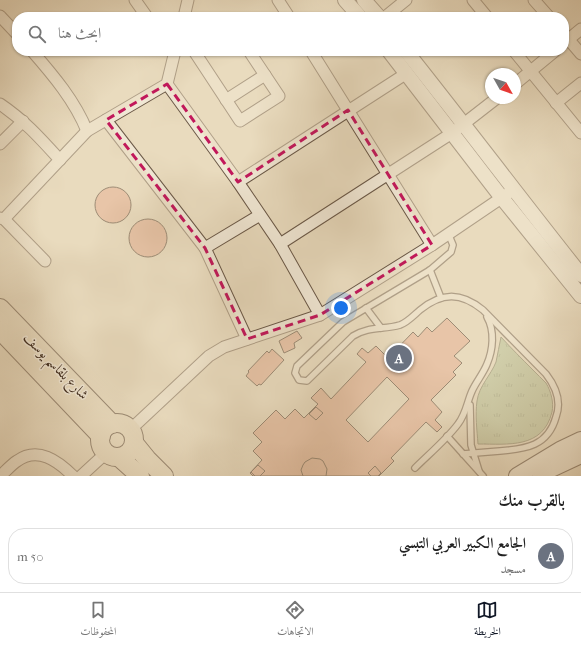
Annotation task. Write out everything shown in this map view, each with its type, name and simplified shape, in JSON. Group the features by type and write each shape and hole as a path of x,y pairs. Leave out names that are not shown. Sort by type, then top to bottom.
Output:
{"main road":[{"name":"شارع بلقاسم يوسف","path":"0,308 106,430"},
{"name":"شارع بلقاسم يوسف","path":"0,330 106,430"},
{"path":"140,476 102,447 106,430 123,424 147,459 164,476"},
{"path":"113,455 129,453 132,436"},
{"path":"517,476 553,454 581,440"},
{"path":"541,476 551,469 581,455"}],"street":[{"path":"135,0 143,12"},
{"path":"185,12 188,0"},
{"path":"278,0 286,12"},
{"path":"344,0 355,12"},
{"path":"364,0 374,12"},
{"path":"391,12 406,0"},
{"path":"473,0 483,12"},
{"path":"534,0 545,12"},
{"path":"0,16 12,29"},
{"path":"569,37 581,29"},
{"path":"569,42 581,54"},
{"path":"37,56 67,94 87,131"},
{"path":"44,261 2,219 87,131 167,84 174,56"},
{"path":"197,56 240,121 278,96 252,56"},
{"path":"314,56 432,245"},
{"path":"393,56 452,132 581,275"},
{"path":"410,56 463,124 507,194 581,296"},
{"path":"518,56 581,133"},
{"path":"521,79 549,56"},
{"path":"238,182 407,73"},
{"path":"226,100 265,75"},
{"path":"556,103 581,83"},
{"path":"167,84 238,182 280,244 320,314"},
{"path":"0,104 33,130 60,160"},
{"path":"280,244 388,175 452,132 489,104"},
{"path":"106,120 205,248 247,339"},
{"path":"0,144 23,121"},
{"path":"132,436 209,356 224,347 320,314 432,245 507,194"},
{"path":"205,248 260,215"},
{"path":"0,476 16,461 24,456 33,455 53,459 61,464 73,476"},
{"path":"81,476 113,455"}],"lane":[{"path":"448,233 453,245 451,252 430,270 343,322 297,366 295,371 297,378 301,381 307,381 353,336 367,329 405,323 435,300 447,296 460,297 473,302 483,310 546,374 554,385 558,398 558,412 554,425 546,436 538,443 528,448 463,454"},
{"path":"430,270 441,298"},
{"path":"366,308 381,328"},
{"path":"415,468 457,426 462,418 472,392 487,364 493,335 490,322 483,310"},
{"path":"472,392 469,406 471,445 472,453 481,474"},
{"path":"447,436 481,474"}],"highlighted area":[{"path":"167,84 238,182 348,110 432,245 320,315 247,339 205,248 106,120"}],"green space":[{"path":"501,337 546,383 552,397 552,412 541,433 533,438 512,444 478,444 476,417 478,396 496,362"}],"building":[{"path":"117,187 126,192 130,198 130,212 126,218 117,223 109,223 100,218 96,212 95,201 100,192 106,188"},
{"path":"148,219 161,225 167,238 161,251 148,257 135,251 129,238 135,225"},
{"path":"447,318 470,341 454,356 462,363 453,372 456,375 431,400 442,412 435,420 442,427 437,432 426,422 391,458 394,461 379,476 253,476 250,473 262,460 253,451 262,442 253,433 276,410 285,419 295,409 304,418 318,404 311,398 321,388 331,399 366,362 357,354 362,348 368,353 376,346 388,358 413,332 418,337 427,327 432,332","holes":["387,377 409,399 368,442 346,420"]},
{"path":"297,331 302,338 294,343 295,348 284,353 279,341"},
{"path":"272,349 284,360 261,385 259,384 257,386 246,376 249,372 248,371 267,351 269,353"},
{"path":"316,407 323,413 316,420 309,414"},
{"path":"312,458 323,461 327,469 326,476 303,476 301,470 303,465"},
{"path":"258,465 265,471 260,476 255,476 251,472"},
{"path":"375,466 381,473 378,476 371,476 368,473"}],"place":[{"name":"الجامع الكبير العربي التبسي","path":"399,358"}]}
